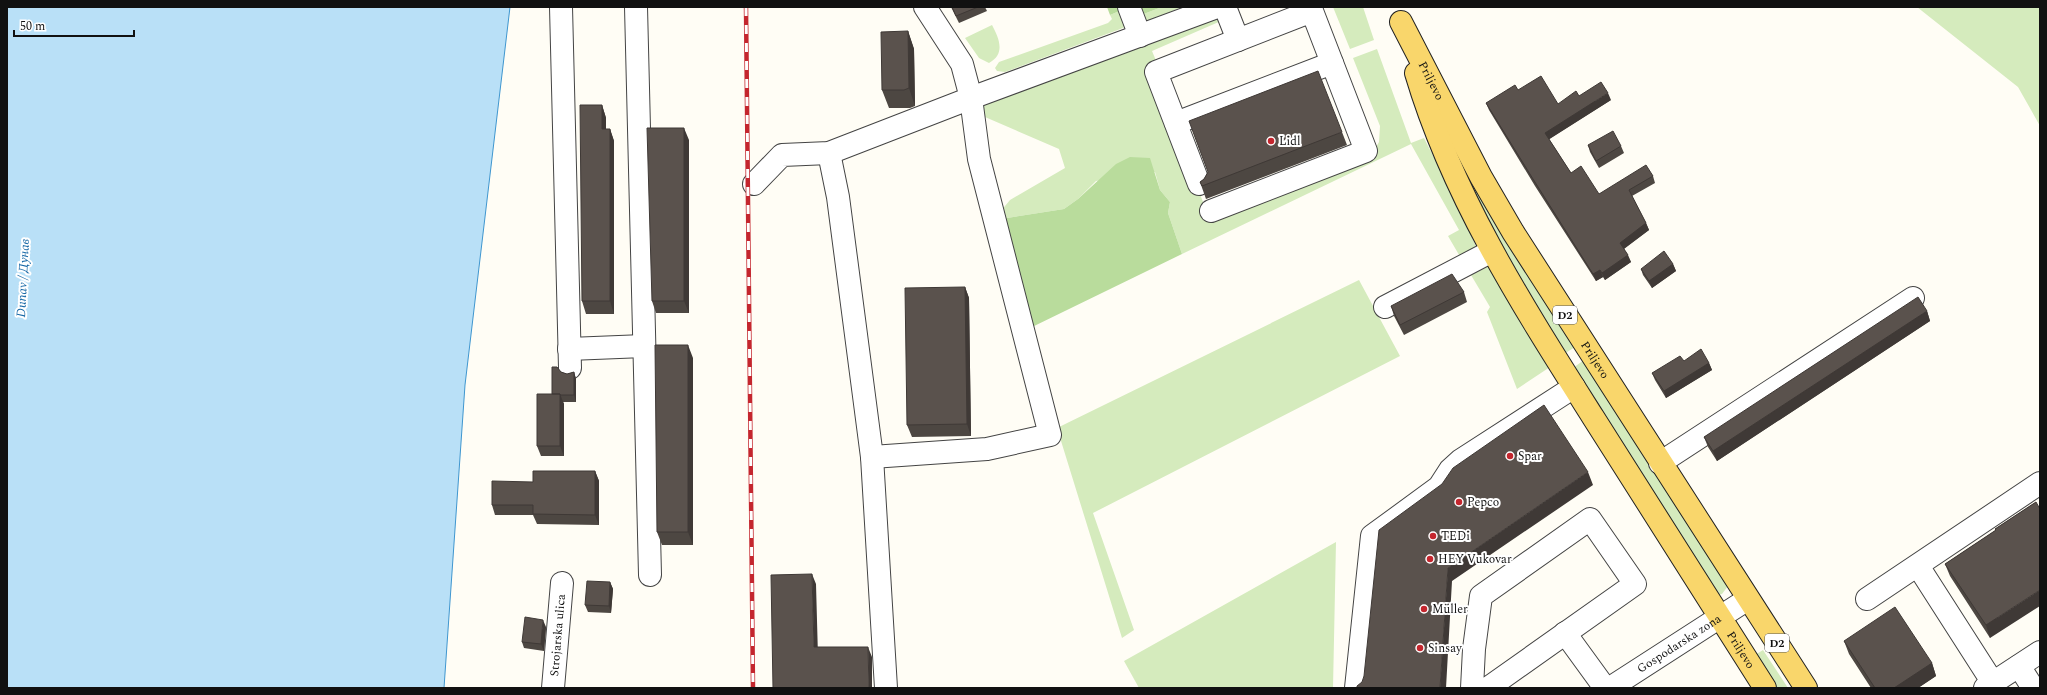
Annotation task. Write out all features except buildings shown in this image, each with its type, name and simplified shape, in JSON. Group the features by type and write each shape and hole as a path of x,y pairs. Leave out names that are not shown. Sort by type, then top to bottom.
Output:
{"main road":[{"name":"Priljevo","path":"1398,14 1435,132 1468,205 1492,251 1574,387 1765,688"},
{"name":"Priljevo","path":"1398,14 1481,177 1513,232 1806,688"}],"street":[{"path":"561,7 570,358 644,346"},
{"path":"636,7 650,575"},
{"path":"872,457 987,449 1050,435 979,159 971,98 962,64 925,7"},
{"path":"1129,7 1140,36"},
{"path":"754,184 782,154 829,153 971,98 1217,7"},
{"path":"1225,7 1238,40"},
{"path":"1199,184 1156,72 1312,12 1366,151 1211,212"},
{"path":"1176,123 1332,62"},
{"path":"829,153 838,197 872,457 886,688"},
{"path":"1385,307 1492,251"},
{"path":"1660,462 1913,298"},
{"path":"1356,688 1372,536 1439,487 1450,470 1461,460 1574,387"},
{"path":"1867,599 1918,566 2040,482"},
{"path":"1472,688 1474,649 1481,596 1590,519 1635,584 1488,688"},
{"path":"1918,566 1989,685 2040,652"},
{"name":"Strojarska ulica","path":"553,688 562,583"},
{"name":"Gospodarska zona","path":"1610,688 1748,598"},
{"path":"1565,633 1605,688"},
{"path":"2019,666 2033,688"}],"green space":[{"path":"1107,7 1121,7 1122,10 1110,15"},
{"path":"1138,7 1162,7 1141,15"},
{"path":"1162,7 1182,7 1143,23 1141,15"},
{"path":"1333,7 1363,7 1374,40 1350,49"},
{"path":"1917,7 2040,7 2040,126 2018,87"},
{"path":"1122,10 1127,26 1123,28 1005,72 997,71 995,68 999,62 1108,23 1112,19 1110,15"},
{"path":"1215,15 1221,21 1152,51 1157,63 1153,76 1211,222 1371,156 1379,142 1380,126 1353,58 1377,49 1411,143 1424,138 1459,207 1477,249 1462,260 1448,236 1459,230 1411,144 1182,254 1168,213 1170,202 1160,190 1155,172 1096,181 1078,199 1064,209 1001,219 1000,212 1010,200 1065,168 1059,149 985,117 982,107 986,104"},
{"path":"992,25 999,40 1000,46 998,55 989,63 979,58 965,38"},
{"path":"1442,122 1575,347 1564,354 1483,217"},
{"path":"1130,157 1150,158 1160,190 1170,202 1168,213 1182,254 1028,329 1001,219 1064,209 1078,199 1116,164"},
{"path":"1489,266 1550,367 1517,389 1487,312 1490,307 1471,275"},
{"path":"1359,280 1400,356 1093,513 1134,630 1122,638 1057,428"},
{"path":"1584,360 1728,586 1722,594 1718,595 1573,368"},
{"path":"1336,542 1333,688 1139,688 1124,661"},
{"path":"1763,650 1788,688 1776,688 1755,655"}],"water":[{"name":"Dunav / Дунав","path":"7,7 510,7 465,385 444,688 7,688"}],"railway":[{"path":"746,7 753,688"}],"place":[{"name":"Lidl","path":"1271,141"},
{"name":"Spar","path":"1510,456"},
{"name":"Pepco","path":"1459,502"},
{"name":"TEDi","path":"1433,536"},
{"name":"HEY Vukovar","path":"1430,559"},
{"name":"Müller","path":"1424,609"},
{"name":"Sinsay","path":"1420,648"}]}
